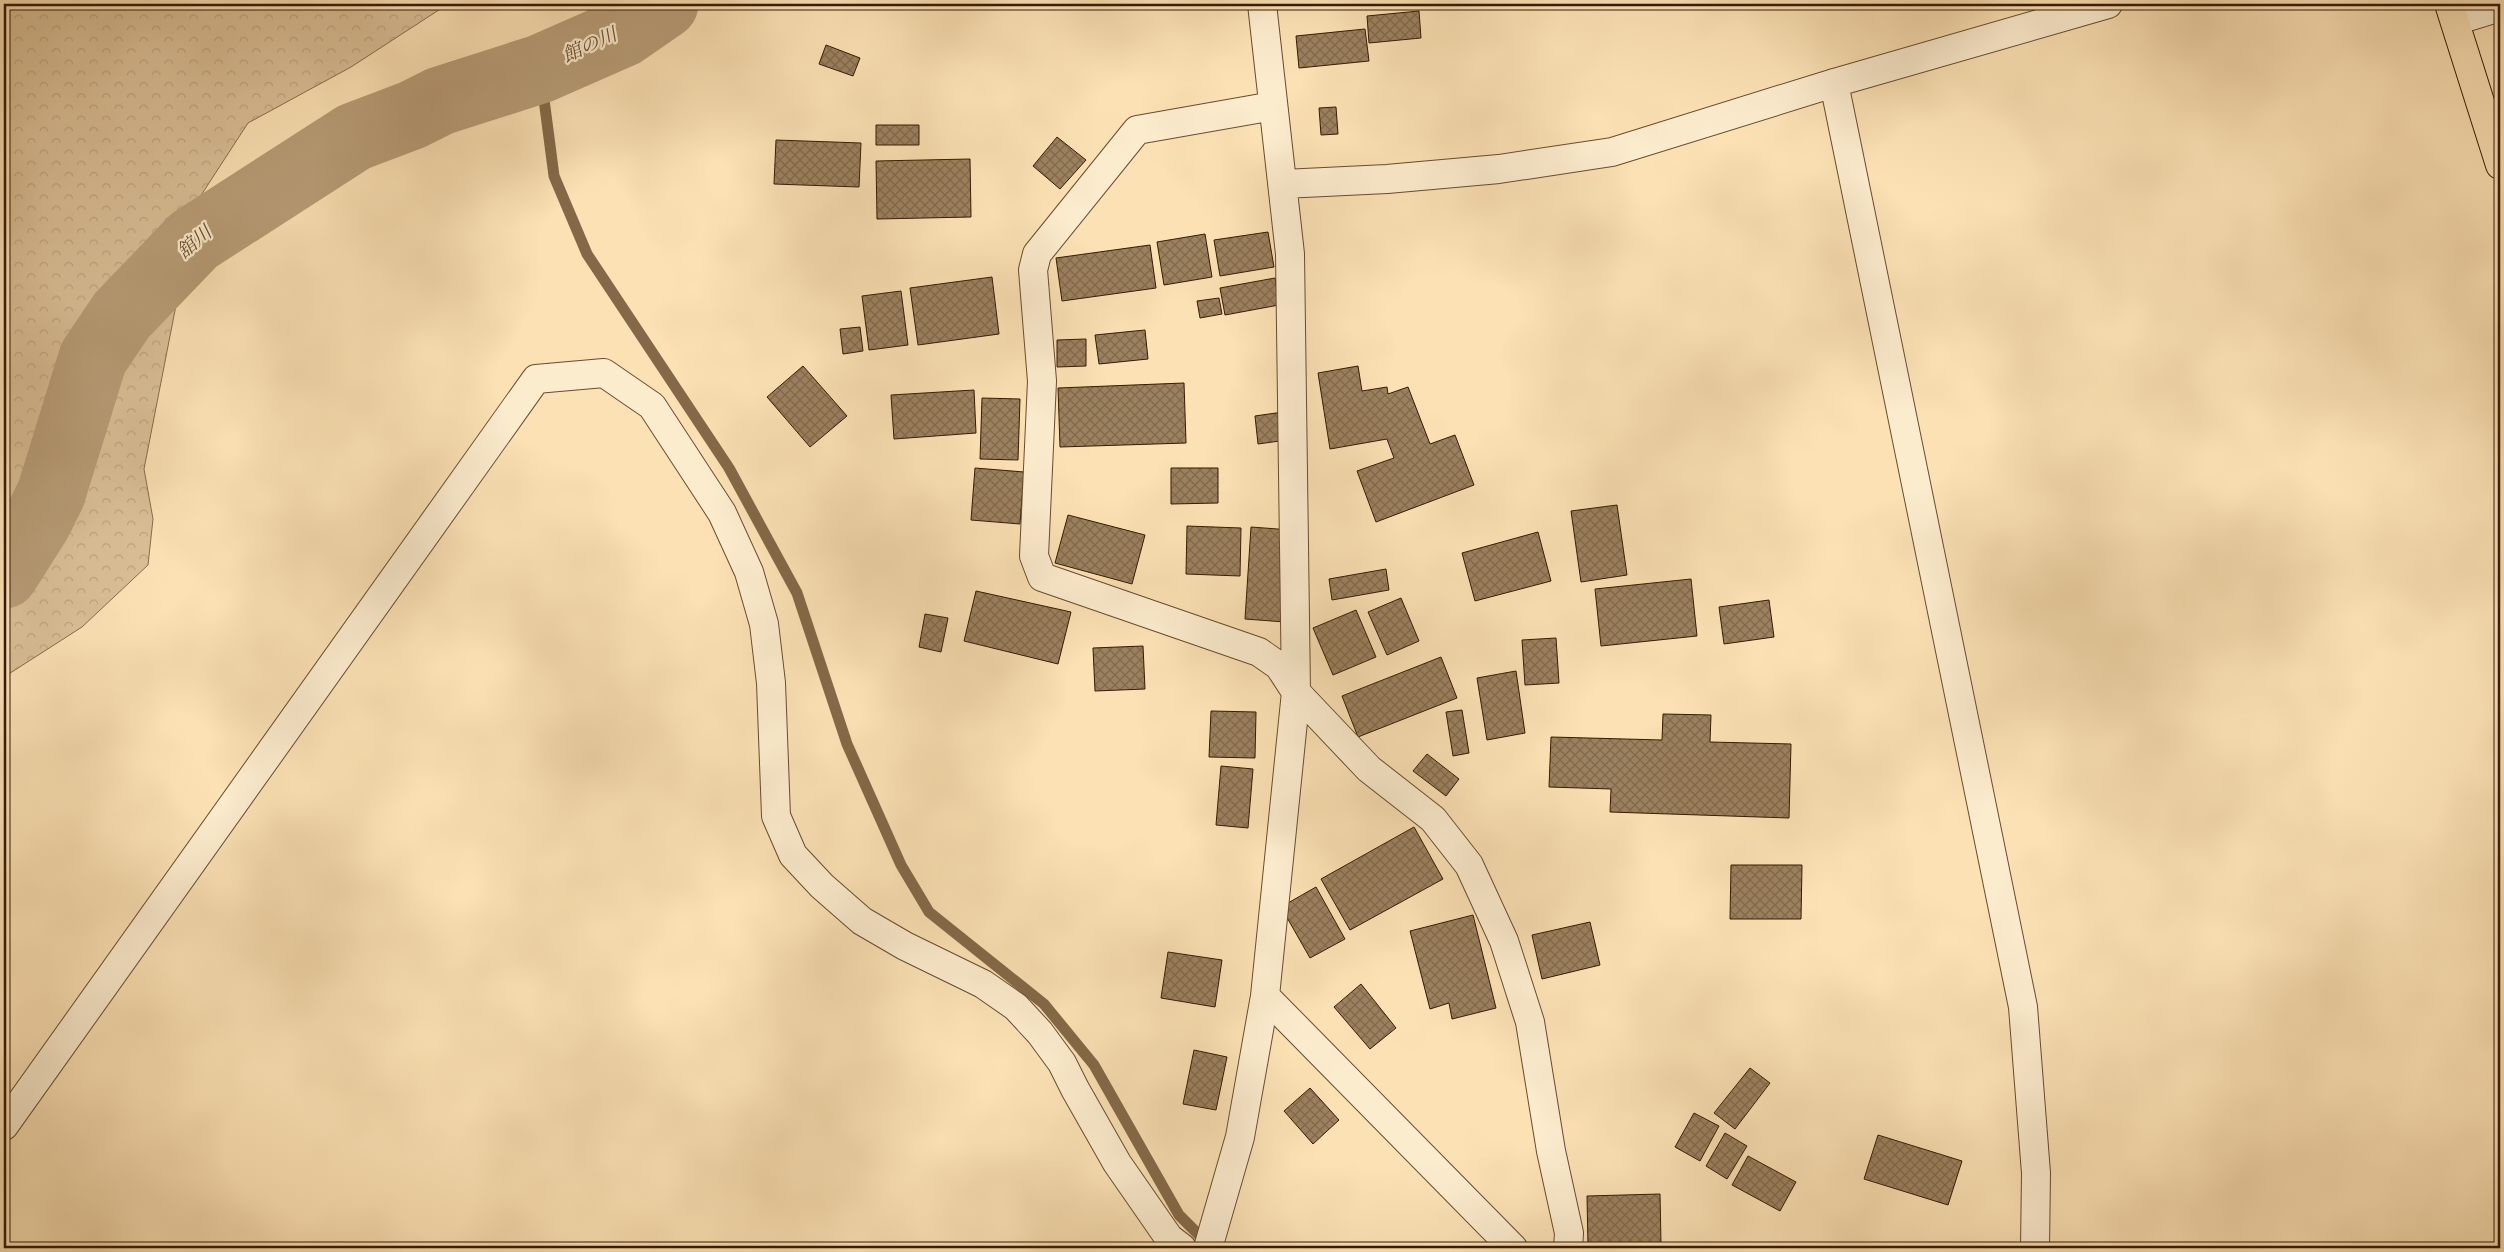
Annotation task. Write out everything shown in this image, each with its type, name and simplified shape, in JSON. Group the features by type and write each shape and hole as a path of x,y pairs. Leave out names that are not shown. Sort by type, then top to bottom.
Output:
{"main road":[{"path":"2452,12 2500,165"}],"street":[{"path":"1208,1248 1240,1137 1265,996 1296,692 1290,254 1262,4"},
{"path":"1283,184 1387,179 1499,169 1612,152 1834,83 2108,4"},
{"path":"2452,12 2500,7"},
{"path":"1834,83 2023,1007 2036,1173 2035,1248"},
{"path":"1273,106 1137,130 1037,254 1033,270 1042,382 1034,556 1042,577 1259,652 1279,666 1296,692 1369,769 1433,819 1469,865 1504,941 1530,1022 1551,1151 1569,1233 1568,1248"},
{"path":"4,1126 536,379 604,373 652,406 722,513 749,572 764,624 771,683 776,816 793,855 822,886 862,921 905,946 982,984 1016,1007 1040,1033 1062,1063 1074,1089 1117,1163 1169,1238 1182,1248"},
{"path":"1265,996 1513,1248"}],"green space":[{"path":"4,4 448,4 351,67 248,123 196,203 144,469 153,519 148,565 82,627 4,677"}],"building":[{"path":"1419,11 1421,38 1369,43 1367,16"},
{"path":"1365,29 1369,61 1299,68 1296,36"},
{"path":"826,45 860,58 853,76 819,64"},
{"path":"1336,107 1338,134 1321,135 1319,108"},
{"path":"876,125 919,125 919,145 876,145"},
{"path":"1057,137 1086,160 1060,189 1033,166"},
{"path":"776,140 861,143 859,187 774,184"},
{"path":"970,159 971,217 877,219 876,161"},
{"path":"1268,232 1274,267 1220,276 1214,240"},
{"path":"1205,234 1212,277 1164,285 1157,242"},
{"path":"1150,245 1156,288 1062,301 1056,258"},
{"path":"992,277 999,334 918,345 910,288"},
{"path":"1275,278 1279,305 1225,315 1220,288"},
{"path":"901,291 908,345 869,350 862,296"},
{"path":"1219,298 1222,314 1200,318 1197,301"},
{"path":"860,327 863,351 843,354 840,329"},
{"path":"1145,330 1148,359 1099,364 1095,335"},
{"path":"1086,339 1086,366 1057,367 1057,340"},
{"path":"803,366 847,416 810,447 767,397"},
{"path":"1358,366 1362,391 1387,387 1388,394 1408,387 1430,444 1455,435 1474,485 1376,522 1357,471 1394,458 1387,439 1330,449 1318,373"},
{"path":"1184,383 1186,443 1060,447 1058,388"},
{"path":"974,390 976,433 894,439 891,395"},
{"path":"982,398 1020,399 1018,460 980,459"},
{"path":"1283,412 1287,440 1258,444 1255,416"},
{"path":"975,468 1024,472 1020,524 971,520"},
{"path":"1171,468 1218,468 1218,503 1171,504"},
{"path":"1617,505 1627,575 1581,582 1571,511"},
{"path":"1068,515 1145,535 1132,584 1055,563"},
{"path":"1187,526 1241,528 1240,576 1186,574"},
{"path":"1251,527 1291,530 1285,622 1245,619"},
{"path":"1538,532 1551,581 1475,601 1462,553"},
{"path":"1386,569 1389,590 1332,600 1329,579"},
{"path":"1691,579 1697,636 1601,646 1595,589"},
{"path":"976,591 1071,612 1058,664 964,641"},
{"path":"1401,598 1419,641 1387,655 1368,612"},
{"path":"1769,600 1774,637 1724,644 1719,607"},
{"path":"1356,610 1376,657 1333,675 1313,628"},
{"path":"925,614 948,618 941,652 919,647"},
{"path":"1556,638 1559,683 1525,685 1522,640"},
{"path":"1143,646 1145,689 1095,691 1093,648"},
{"path":"1441,657 1457,698 1358,737 1342,696"},
{"path":"1516,671 1525,733 1487,740 1477,678"},
{"path":"1462,710 1469,753 1453,756 1446,712"},
{"path":"1211,711 1256,712 1255,758 1209,757"},
{"path":"1663,714 1711,715 1710,742 1791,744 1789,818 1610,812 1611,789 1549,787 1551,737 1662,740"},
{"path":"1427,754 1459,779 1446,796 1413,771"},
{"path":"1221,766 1253,769 1248,828 1216,825"},
{"path":"1414,827 1443,879 1350,930 1321,879"},
{"path":"1731,865 1802,865 1801,919 1730,919"},
{"path":"1316,887 1345,939 1310,958 1281,907"},
{"path":"1473,915 1496,1008 1452,1019 1449,1003 1430,1009 1410,931"},
{"path":"1590,922 1600,965 1542,979 1532,935"},
{"path":"1168,952 1222,960 1215,1007 1161,998"},
{"path":"1361,984 1396,1028 1370,1049 1334,1007"},
{"path":"1194,1050 1227,1057 1216,1110 1183,1104"},
{"path":"1750,1068 1770,1083 1735,1129 1714,1113"},
{"path":"1310,1088 1339,1120 1313,1144 1284,1111"},
{"path":"1694,1113 1719,1126 1700,1161 1675,1147"},
{"path":"1725,1133 1747,1146 1727,1179 1706,1166"},
{"path":"1878,1135 1962,1161 1948,1205 1864,1179"},
{"path":"1748,1156 1796,1182 1780,1211 1732,1185"},
{"path":"1660,1194 1661,1244 1588,1246 1587,1196"}],"waterway":[{"name":"舘川","path":"4,574 37,522 51,494 93,358 122,315 194,240 354,137 412,115 440,101 540,69 622,33 664,4"},
{"path":"540,69 554,176 587,254 729,468 797,593 847,744 901,865 929,912 1044,1004 1094,1065 1179,1215 1207,1243"}],"water label":[{"name":"館の川","path":"590,46"}]}
